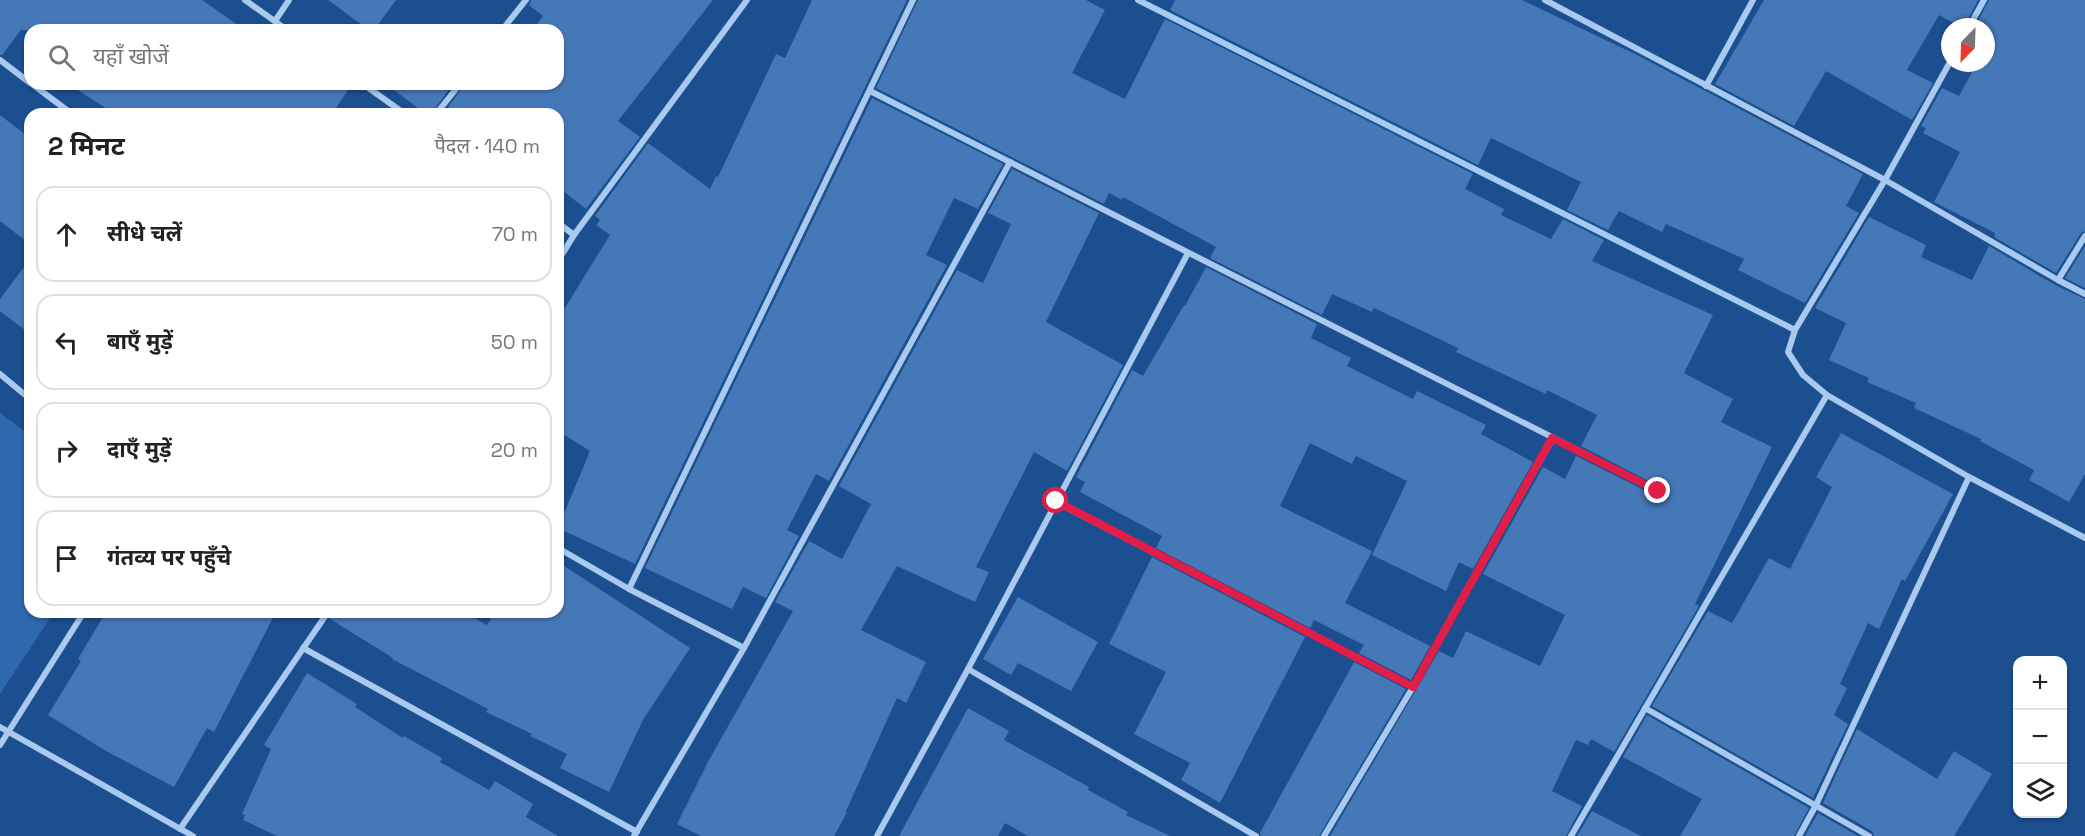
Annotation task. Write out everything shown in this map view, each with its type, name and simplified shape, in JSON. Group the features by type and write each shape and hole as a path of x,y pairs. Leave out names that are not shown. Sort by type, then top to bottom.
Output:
{"street":[{"path":"245,0 278,24"},
{"path":"274,21 289,0"},
{"path":"507,24 526,0"},
{"path":"564,251 747,0"},
{"path":"629,589 913,0"},
{"path":"1138,0 1795,330"},
{"path":"1545,0 1885,180 2085,294"},
{"path":"1706,86 1753,0"},
{"path":"1974,18 1984,0"},
{"path":"0,60 24,78"},
{"path":"1944,72 1885,180 1795,330 1788,352 1803,375 1827,395 1969,477 2085,538"},
{"path":"40,90 64,108"},
{"path":"371,90 397,108"},
{"path":"441,108 455,90"},
{"path":"870,91 1658,491"},
{"path":"303,648 636,834 744,648 1010,162"},
{"path":"564,228 574,235"},
{"path":"2058,280 2085,236"},
{"path":"877,836 1188,253"},
{"path":"0,374 24,394"},
{"path":"1571,836 1827,395"},
{"path":"1324,836 1413,687 1552,438"},
{"path":"1798,836 1816,806 1969,477"},
{"path":"1056,501 1413,687"},
{"path":"564,551 629,589 744,648"},
{"path":"0,745 80,618"},
{"path":"180,829 324,618"},
{"path":"968,669 1256,836"},
{"path":"1645,708 1869,836"},
{"path":"0,727 193,836"}],"shaded area":[{"path":"0,413 24,431 24,618 50,618 0,694"}],"building":[{"path":"0,0 202,0 236,24 24,24 24,30 21,30 0,55"},
{"path":"328,0 396,0 378,24 361,24"},
{"path":"531,0 713,0 618,121 640,137 586,209 564,192 564,108 447,108 461,90 564,90 564,24 537,24 543,16 529,5"},
{"path":"812,0 907,0 635,564 564,531 564,514 590,451 564,435 564,309 610,235 596,225 600,220 595,216 648,143 710,189 716,176 718,177 776,54 785,58"},
{"path":"918,0 1086,0 1105,10 1072,73 1125,99 1165,19 1473,174 1465,189 1504,209 1501,215 1551,239 1563,219 1604,240 1592,261 1713,315 1684,373 1733,399 1721,422 1772,447 1695,604 1699,606 1614,752 1591,739 1588,745 1576,740 1552,791 1582,806 1566,836 1330,836 1439,651 1453,658 1466,631 1540,666 1565,615 1483,574 1543,467 1565,479 1576,456 1656,496 1662,494 1662,488 1581,446 1597,415 1547,390 1546,394 1456,352 1458,348 1374,308 1372,312 1332,294 1322,315 1210,258 1216,247 1123,197 1122,200 1109,193 1104,204 876,88"},
{"path":"1175,0 1522,0 1639,56 1863,174 1846,206 1859,213 1805,303 1738,270 1744,259 1666,224 1662,232 1619,211 1608,230 1567,210 1581,182 1491,138 1478,165 1170,10"},
{"path":"1764,0 1978,0 1969,18 1944,18 1939,15 1907,70 1933,83 1912,120 1826,71 1794,126 1715,84"},
{"path":"1989,0 2085,0 2085,231 2081,233 2056,273 1994,237 1995,233 1934,202 1960,152 1923,133 1926,128 1921,126 1942,88 1959,96 1972,72 1995,72 1995,18 1980,18"},
{"path":"77,90 348,90 336,108 106,108"},
{"path":"394,90 449,90 435,108 418,108"},
{"path":"872,98 1003,164 978,209 954,198 926,255 947,265 829,481 816,474 787,530 799,536 766,598 743,587 732,609 645,568"},
{"path":"0,115 24,133 24,239 0,221"},
{"path":"1012,169 1099,213 1046,322 1123,365 1067,471 1034,452 976,567 989,572 975,602 897,566 861,630 926,662 906,703 897,698 847,812 834,836 701,836 677,824 709,760 793,611 775,602 809,541 842,559 871,504 839,486 957,270 983,283 1011,224 988,213"},
{"path":"1869,217 1926,245 1921,257 1972,280 1989,246 2055,285 2085,299 2085,474 2069,502 2029,480 2034,470 1980,441 1981,439 1914,408 1916,403 1867,382 1869,378 1829,360 1846,323 1815,308"},
{"path":"2085,246 2085,288 2065,278"},
{"path":"24,267 24,329 0,311 0,299"},
{"path":"1206,267 1317,324 1311,338 1351,358 1347,366 1413,399 1417,391 1486,425 1481,434 1533,462 1473,569 1459,562 1446,591 1372,555 1407,481 1356,456 1352,464 1310,443 1280,506 1372,551 1345,603 1430,646 1411,680 1359,653 1364,645 1314,620 1310,628 1156,548 1162,536 1080,492 1085,482 1076,477 1132,370 1143,376"},
{"path":"1841,433 1953,494 1905,581 1902,579 1879,629 1868,623 1840,684 1847,688 1834,715 1848,724 1813,798 1652,706 1708,611 1732,623 1769,558 1790,569 1832,487 1816,477"},
{"path":"1152,557 1305,637 1220,803 1181,780 1190,763 1134,734 1166,672 1109,644"},
{"path":"564,566 690,648 643,720 609,792 560,768 567,754 486,712 488,709 392,659 330,619 474,618 487,625 491,618 564,618"},
{"path":"1018,597 1098,642 1071,691 1018,663 1011,675 983,659"},
{"path":"102,618 273,618 214,732 207,728 174,787 106,751 48,715 81,661 78,659"},
{"path":"1354,662 1406,689 1319,836 1261,836 1260,833"},
{"path":"307,673 357,704 355,707 403,738 404,736 442,758 440,762 489,790 495,781 533,804 526,817 558,836 277,836 243,820 245,815 242,814 271,749 264,745"},
{"path":"968,708 1009,731 1004,740 1089,787 1088,790 1128,812 1126,815 1170,836 1028,836 1005,823 998,836 899,836"},
{"path":"1647,715 1809,808 1794,836 1680,836 1702,799 1623,757"},
{"path":"1857,729 1937,779 1954,751 1992,774 1954,836 1874,836 1872,831 1823,803"},
{"path":"1592,811 1641,836 1577,836"},
{"path":"1818,813 1858,836 1805,836"}],"route":[{"path":"1056,501 1413,687 1552,438 1658,491"}]}
